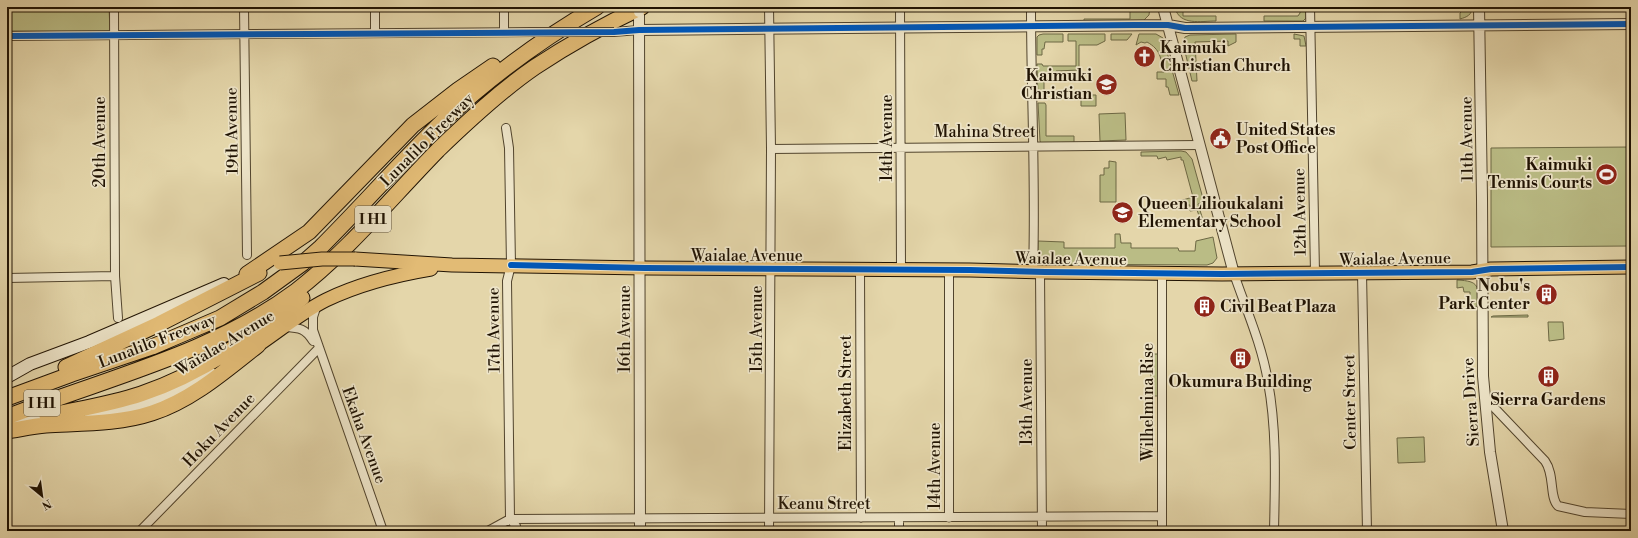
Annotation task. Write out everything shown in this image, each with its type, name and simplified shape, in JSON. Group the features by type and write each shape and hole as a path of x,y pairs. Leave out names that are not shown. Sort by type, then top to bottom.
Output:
{"highway":[{"path":"247,274 309,232 413,126 458,90 531,42 594,7"},
{"name":"Lunalilo Freeway","path":"7,398 71,369 176,338 220,318 263,292 321,247 426,138 484,85 545,39 597,7"},
{"name":"Lunalilo Freeway","path":"7,417 78,390 183,354 228,333 268,310 294,292 334,259 457,132 496,98 530,71 580,41 640,9"},
{"path":"47,416 105,404 141,394 197,370 241,344 321,283 356,251 371,234 403,188"},
{"path":"7,393 71,369 219,295 276,264"},
{"path":"7,431 44,425 106,422 142,416 176,403 223,373 258,345"}],"main road":[{"name":"Waialae Avenue","path":"7,377 30,364 100,338 145,317 247,274 276,264 322,258 452,265 1234,274 1472,272 1491,268 1631,267"},
{"name":"Waialae Avenue","path":"7,423 47,416 114,411 167,396 201,380 258,345 326,300 362,285 404,273 452,265"},
{"path":"7,368 13,369 30,364"}],"street":[{"name":"20th Avenue","path":"114,7 115,276 118,318"},
{"name":"19th Avenue","path":"244,7 247,255"},
{"path":"375,7 375,33"},
{"path":"504,7 504,32"},
{"name":"15th Avenue","path":"768,7 771,149 769,531"},
{"name":"14th Avenue","path":"900,7 901,269"},
{"name":"13th Avenue","path":"1031,7 1031,100 1042,531"},
{"path":"1163,7 1234,274 1264,365 1271,400 1274,452 1274,531"},
{"name":"12th Avenue","path":"1310,7 1315,273"},
{"name":"11th Avenue","path":"1479,7 1483,270"},
{"name":"16th Avenue","path":"640,9 640,531"},
{"path":"7,36 614,32 639,30 1168,25 1185,28 1631,24"},
{"name":"17th Avenue","path":"506,128 509,148 511,265 507,281 510,519 516,526 516,531"},
{"name":"Mahina Street","path":"771,149 1199,145"},
{"name":"Elizabeth Street","path":"860,269 861,518"},
{"name":"14th Avenue","path":"949,270 950,518"},
{"name":"Sierra Drive","path":"1483,270 1483,376 1490,452 1503,531"},
{"name":"Wilhelmina Rise","path":"1162,273 1162,531"},
{"name":"Center Street","path":"1362,273 1367,531"},
{"path":"7,278 115,276"},
{"name":"Ekaha Avenue","path":"317,305 313,318 313,330 318,349 383,531"},
{"name":"Ekaha Avenue","path":"285,327 298,328 307,332 318,349"},
{"name":"Hoku Avenue","path":"140,531 318,349"},
{"path":"1485,398 1545,460 1551,472 1553,498 1558,506 1585,512 1631,514"},
{"name":"Keanu Street","path":"488,531 510,519 1162,516"},
{"path":"899,518 900,531"}],"green space":[{"path":"7,7 109,7 110,31 7,31"},
{"path":"1130,7 1135,7 1135,10 1137,11 1139,10 1138,7 1150,7 1149,15 1143,21 1084,23 1084,19 1130,19"},
{"path":"1183,7 1183,16 1216,16 1216,21 1198,22 1181,18 1175,8"},
{"path":"1301,7 1306,7 1306,18 1303,21 1264,21 1264,16 1298,16"},
{"path":"1466,7 1472,7 1470,14 1460,19 1460,13"},
{"path":"1043,34 1063,34 1063,42 1045,42 1044,49 1042,49 1042,55 1037,55 1037,37"},
{"path":"1068,34 1105,34 1105,41 1097,45 1079,45 1079,70 1056,71 1055,74 1044,74 1044,94 1047,95 1047,98 1038,98 1037,64 1042,64 1043,66 1076,66 1076,41 1068,41"},
{"path":"1111,34 1132,34 1127,40 1111,40"},
{"path":"1139,34 1156,34 1163,38 1179,95 1170,95 1168,87 1166,87 1166,79 1157,79 1157,72 1164,72 1161,58 1155,48 1147,42 1141,42 1136,45"},
{"path":"1236,34 1236,42 1228,46 1228,41 1195,42 1197,81 1192,81 1183,43 1185,37 1190,35"},
{"path":"1294,34 1304,36 1306,46 1300,46 1300,39 1294,39"},
{"path":"1081,95 1096,95 1096,106 1081,106"},
{"path":"1038,103 1045,103 1046,105 1046,136 1074,136 1074,143 1041,143"},
{"path":"1125,113 1126,140 1100,141 1099,114"},
{"path":"1631,147 1631,246 1491,247 1491,148"},
{"path":"1141,152 1186,152 1192,159 1204,202 1198,204 1204,223 1202,224 1197,210 1190,211 1190,205 1169,206 1169,204 1193,197 1181,157 1167,160 1166,157 1158,159 1157,156 1141,156"},
{"path":"1109,161 1116,162 1116,202 1100,202 1100,175 1104,175 1104,168 1109,168"},
{"path":"1115,234 1120,234 1121,243 1131,243 1131,248 1178,248 1179,251 1195,251 1196,241 1213,237 1217,258 1213,263 1207,265 1046,264 1039,258 1038,241 1064,242 1064,248 1115,248"},
{"path":"1457,280 1474,283 1478,289 1479,307 1470,307 1467,304 1470,304 1470,292 1464,292 1463,287 1457,288"},
{"path":"1528,315 1528,317 1491,317 1493,316"},
{"path":"1548,322 1563,322 1564,339 1549,341"},
{"path":"1151,354 1158,354 1158,396 1151,396"},
{"path":"1424,437 1425,462 1398,463 1397,438"}],"cycle path":[{"path":"7,36 614,32 639,30 1134,25 1168,25 1185,28 1631,24"},
{"path":"511,265 645,268 970,270 1222,274 1472,272 1491,269 1631,267"}],"place":[{"name":"Kaimuki Christian Church","path":"1145,57"},
{"name":"Kaimuki Christian","path":"1107,85"},
{"name":"United States Post Office","path":"1220,139"},
{"name":"Kaimuki Tennis Courts","path":"1607,174"},
{"name":"Queen Lilioukalani Elementary School","path":"1122,213"},
{"name":"Nobu's Park Center","path":"1546,295"},
{"name":"Civil Beat Plaza","path":"1204,307"},
{"name":"Okumura Building","path":"1240,359"},
{"name":"Sierra Gardens","path":"1548,377"}]}
